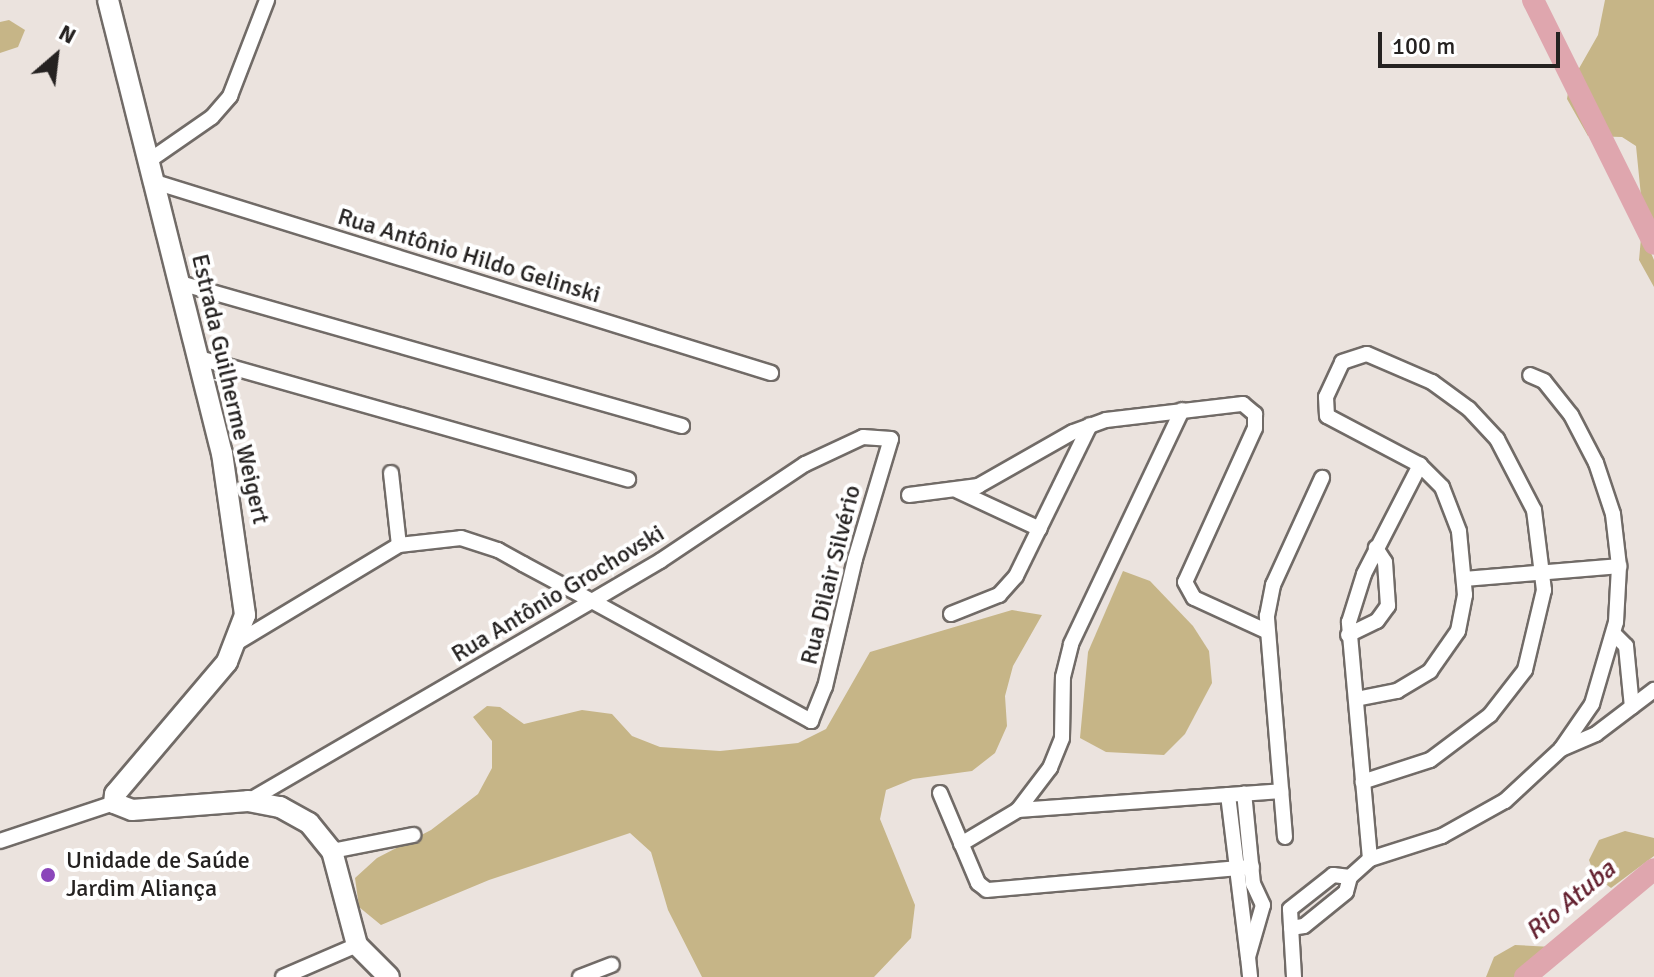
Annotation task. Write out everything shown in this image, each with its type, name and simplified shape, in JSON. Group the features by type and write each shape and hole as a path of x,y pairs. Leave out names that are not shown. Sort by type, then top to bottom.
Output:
{"street":[{"name":"Estrada Guilherme Weigert","path":"108,0 228,485 243,580 245,615 238,642 214,680 115,794 114,803"},
{"path":"150,160 212,117 230,96 267,0"},
{"name":"Rua Antônio Hildo Gelinski","path":"155,182 771,373"},
{"path":"180,283 682,426"},
{"path":"1356,699 1409,686 1439,661 1462,619 1465,579 1449,500 1420,465 1330,420 1326,397 1348,359 1374,355 1404,367 1445,391 1483,423 1527,491 1545,570 1533,651 1503,701 1445,751 1405,770 1362,782"},
{"path":"199,358 628,479"},
{"path":"1291,928 1304,926 1346,892 1350,877 1370,859 1442,836 1484,815 1525,785 1561,749 1592,704 1614,634 1619,566 1613,514 1591,450 1556,393 1530,375"},
{"path":"909,495 958,491 997,478 1090,425 1237,403 1255,414 1252,438 1185,582 1194,598 1266,631"},
{"path":"961,844 1018,810 1041,785 1062,738 1063,677 1071,644 1182,410"},
{"path":"951,614 1008,587 1090,425"},
{"name":"Rua Antônio Grochovski","path":"248,801 592,601 805,464 863,437 891,439"},
{"name":"Rua Dilair Silvério","path":"592,601 811,721 825,687 855,559 891,439"},
{"path":"1370,859 1348,635 1353,600 1376,548 1420,465"},
{"path":"391,473 399,545"},
{"path":"1285,837 1266,631 1273,585 1322,478"},
{"path":"958,491 1040,529"},
{"path":"238,642 399,545 447,537 478,542 592,601"},
{"path":"1348,635 1377,621 1388,606 1385,562 1376,548"},
{"path":"1465,579 1619,566"},
{"path":"1614,634 1626,646 1632,707"},
{"path":"1561,749 1596,734 1654,690"},
{"path":"1018,810 1281,791"},
{"path":"940,793 978,883 992,891 1252,867"},
{"path":"1244,793 1252,867 1262,914 1248,957"},
{"path":"1228,795 1250,977"},
{"path":"0,841 114,803 132,810 248,801 296,814 319,831 332,851 357,945 389,977"},
{"path":"332,851 413,835"},
{"path":"1294,977 1290,909 1333,875 1350,877"},
{"path":"1241,914 1262,914"},
{"path":"283,977 357,945"},
{"path":"580,977 612,965"}],"shaded area":[{"path":"1605,0 1654,0 1654,230 1643,234 1654,260 1654,287 1639,260 1643,216 1636,146 1622,137 1588,136 1567,99 1569,86 1598,35"},
{"path":"9,20 25,30 18,47 0,53 0,22"},
{"path":"1123,571 1150,581 1193,626 1209,651 1212,683 1185,734 1164,755 1106,752 1080,738 1088,652"},
{"path":"1012,610 1042,615 1013,666 1005,696 1007,726 995,753 972,771 913,779 886,790 880,819 915,905 911,938 874,977 702,977 668,910 651,852 630,833 489,880 381,925 359,907 355,878 377,858 431,830 478,794 492,768 492,741 473,717 487,706 500,707 524,724 582,710 612,714 632,736 660,747 720,751 798,743 826,729 870,652"},
{"path":"1625,831 1654,838 1654,856 1611,888 1595,876 1589,860 1599,840"},
{"path":"1515,945 1552,947 1536,977 1486,977 1494,957"}],"waterway":[{"name":"Rio Atuba","path":"1533,0 1654,244"},
{"name":"Rio Atuba","path":"1525,977 1654,869"}],"place":[{"name":"Unidade de Saúde Jardim Aliança","path":"48,875"}]}
